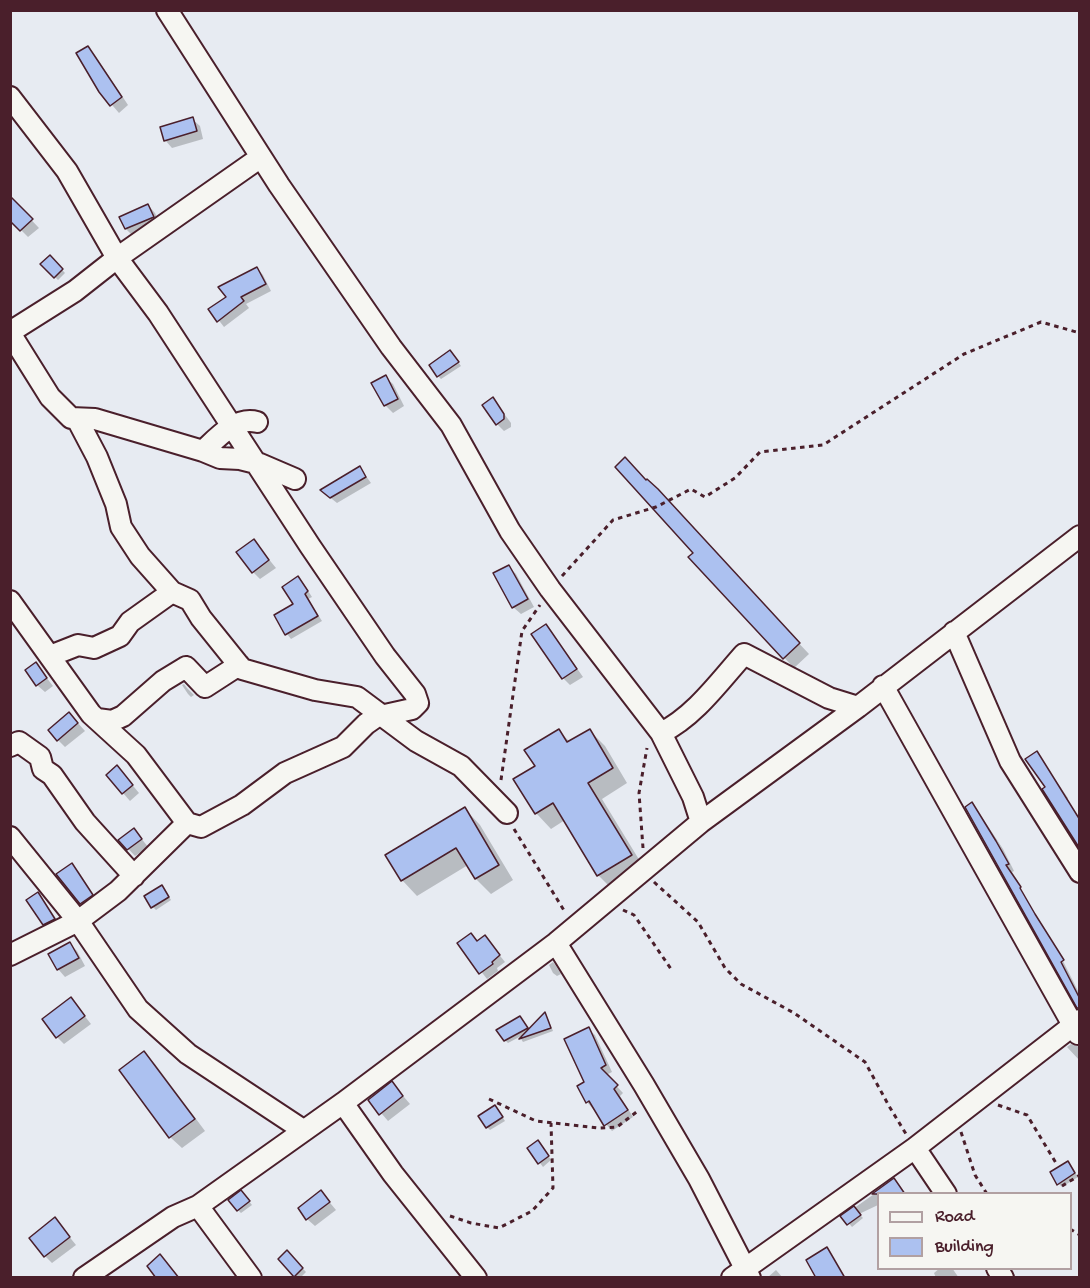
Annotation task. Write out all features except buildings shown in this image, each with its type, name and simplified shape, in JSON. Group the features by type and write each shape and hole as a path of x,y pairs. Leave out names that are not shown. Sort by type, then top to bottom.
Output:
{"street":[{"path":"167,10 261,157 391,347 451,425 510,531 550,589 661,734 693,797 701,822"},
{"path":"10,98 67,171 117,258 164,322 231,427 386,656 415,694 418,703 412,709 381,716 366,724 343,747 285,773 242,805 201,827 187,823 136,755 91,714 10,601"},
{"path":"261,157 117,258 75,291 10,332 50,398 71,418 96,420 220,458 255,463 295,479"},
{"path":"77,419 97,457 116,504 121,527 140,556 172,592 190,600 201,618 242,669 315,690 357,697 416,741 461,766 507,813"},
{"path":"203,451 231,427 248,420 256,422"},
{"path":"84,1278 173,1217 198,1206 343,1103 556,943 701,822 858,707 1080,536"},
{"path":"50,656 78,645 94,648 120,636 130,622 172,592"},
{"path":"954,632 1010,761 1080,872"},
{"path":"661,734 675,726 702,702 744,654 829,698 858,707"},
{"path":"97,720 112,721 123,716 163,681 186,667 205,687 239,665"},
{"path":"556,943 699,1179 742,1274 1077,1027 883,686"},
{"path":"10,746 19,742 40,757 43,769 52,775 85,822 134,876"},
{"path":"10,955 78,921 118,891 187,823"},
{"path":"10,837 78,921 138,1009 188,1054 303,1130"},
{"path":"343,1103 393,1174 476,1278"},
{"path":"915,1148 945,1192"},
{"path":"198,1206 251,1278"}],"path":[{"path":"501,785 522,631 550,589 613,520 656,507 691,489 705,497 735,478 760,452 824,445 964,354 1041,322 1080,333"},
{"path":"661,734 647,747 639,793 644,837 641,871 698,922 725,968 741,984 794,1013 865,1062 915,1148"},
{"path":"507,813 515,831 565,911 556,943"},
{"path":"605,902 634,915 671,969"},
{"path":"979,1098 1027,1115 1056,1164"},
{"path":"489,1099 536,1121 599,1128 617,1127 652,1099"},
{"path":"955,1117 975,1175 986,1192"},
{"path":"442,1210 471,1223 499,1228 532,1211 553,1188 551,1123"},
{"path":"1062,1186 1080,1176"}]}
